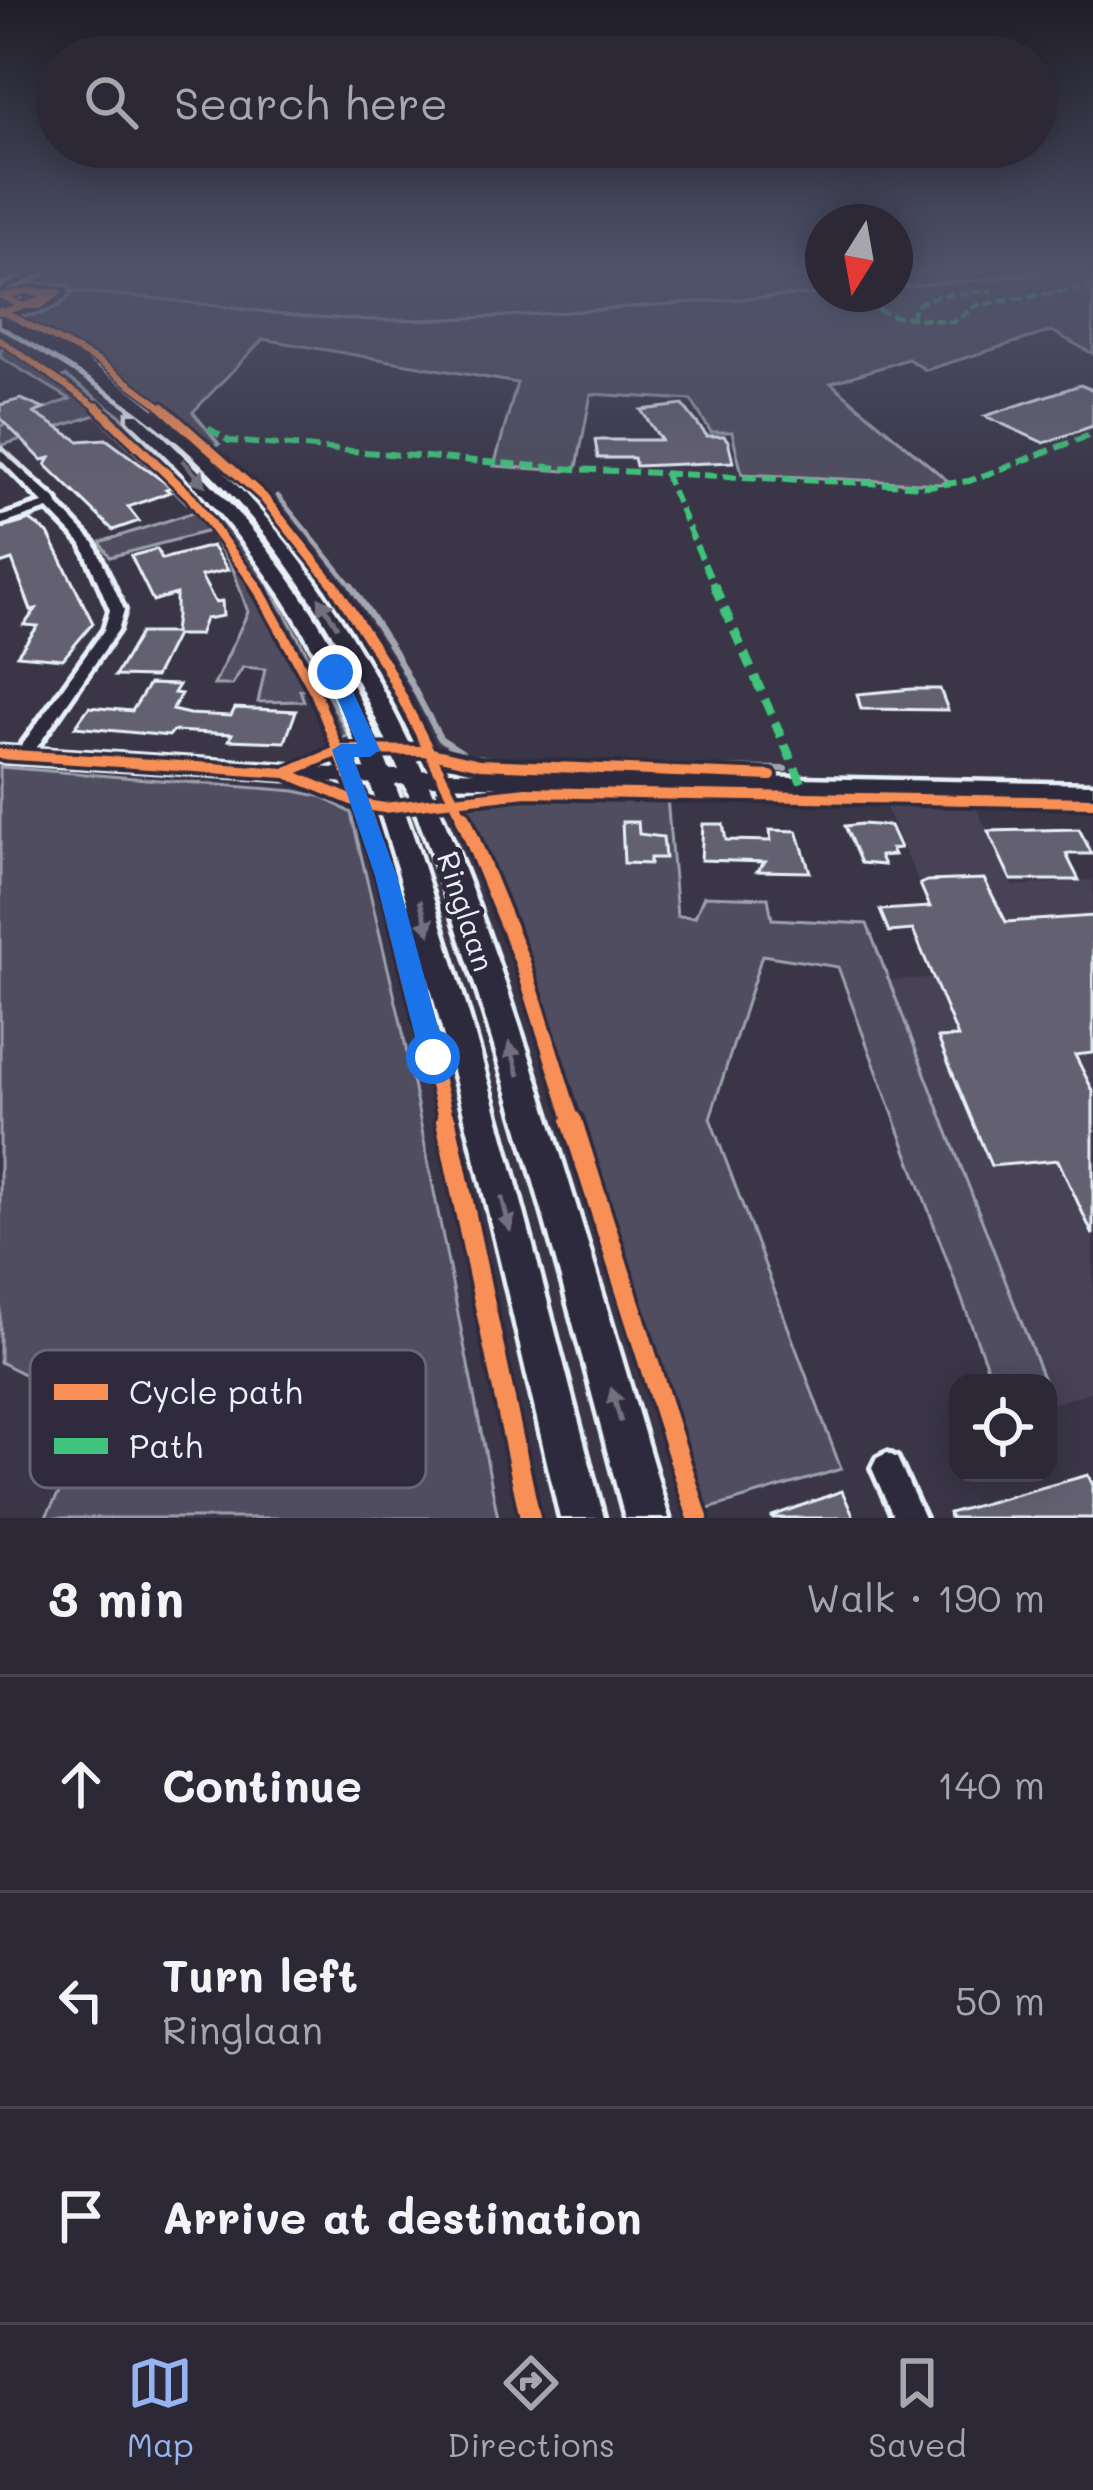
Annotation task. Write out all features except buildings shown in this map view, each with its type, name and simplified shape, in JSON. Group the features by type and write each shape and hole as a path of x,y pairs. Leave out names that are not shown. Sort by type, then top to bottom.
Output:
{"main road":[{"name":"Ringlaan","path":"22,343 121,405 182,459 222,503 304,616 398,778 488,974 647,1518"},
{"name":"Ringlaan","path":"56,343 116,385 227,478 304,572 357,658 398,778 582,1518"}],"street":[{"path":"0,453 88,543 117,610 111,630 11,755"},
{"path":"0,521 53,504"},
{"path":"11,755 398,778 1093,792"},
{"path":"887,1468 909,1518"}],"shaded area":[{"path":"51,343 259,343 193,412 219,444 204,448 107,373"},
{"path":"285,343 1014,343 926,370 908,359 831,383 948,481 940,484 742,474 732,432 711,432 691,400 591,394 577,467 565,471 494,466 517,383"},
{"path":"1073,343 1093,343 1093,354"},
{"path":"3,344 59,378 66,376 128,421 210,502 286,615 348,736 339,738 300,656 230,542 203,506 142,438 138,440 200,506 193,509 96,415 0,446 0,426 70,399 0,357"},
{"path":"201,510 255,587 311,689 300,690 304,701 258,702 265,669 243,667 232,685 214,685 248,612 233,569 209,531 110,557 100,542"},
{"path":"0,767 295,791 323,797 351,813 401,1023 498,1518 45,1518 62,1488 426,1488 426,1350 30,1350 30,1377 0,1362"},
{"path":"513,793 667,797 677,916 695,917 704,896 768,898 772,919 867,924 1042,1374 990,1374 838,967 762,955 710,1118 841,1469 702,1511 566,1075 469,818 466,807 475,799"},
{"path":"884,803 975,805 1013,886 1093,880 1093,1391 1057,1403 1057,1374 1041,1374 889,980 933,978 907,915 932,913"}],"waterway":[{"path":"278,496 353,588"},
{"path":"353,588 394,651 440,738 468,756 553,766 785,769"}],"marked path":[{"path":"208,428 229,441 574,469 928,486 969,481 1093,434"},
{"path":"664,472 803,786"}],"cycle path":[{"path":"4,343 104,412 190,496 259,590 315,692 360,801 427,1033 530,1518"},
{"path":"63,343 100,362 187,425 263,497 329,578 386,666 437,760 522,961 698,1518"},
{"path":"286,773 341,750 356,750 423,751 480,764 771,776"},
{"path":"0,754 286,773"},
{"path":"286,773 361,804 384,808 526,792 1093,802"}],"route":[{"path":"335,672 370,750 341,750 386,876 433,1057"}]}
